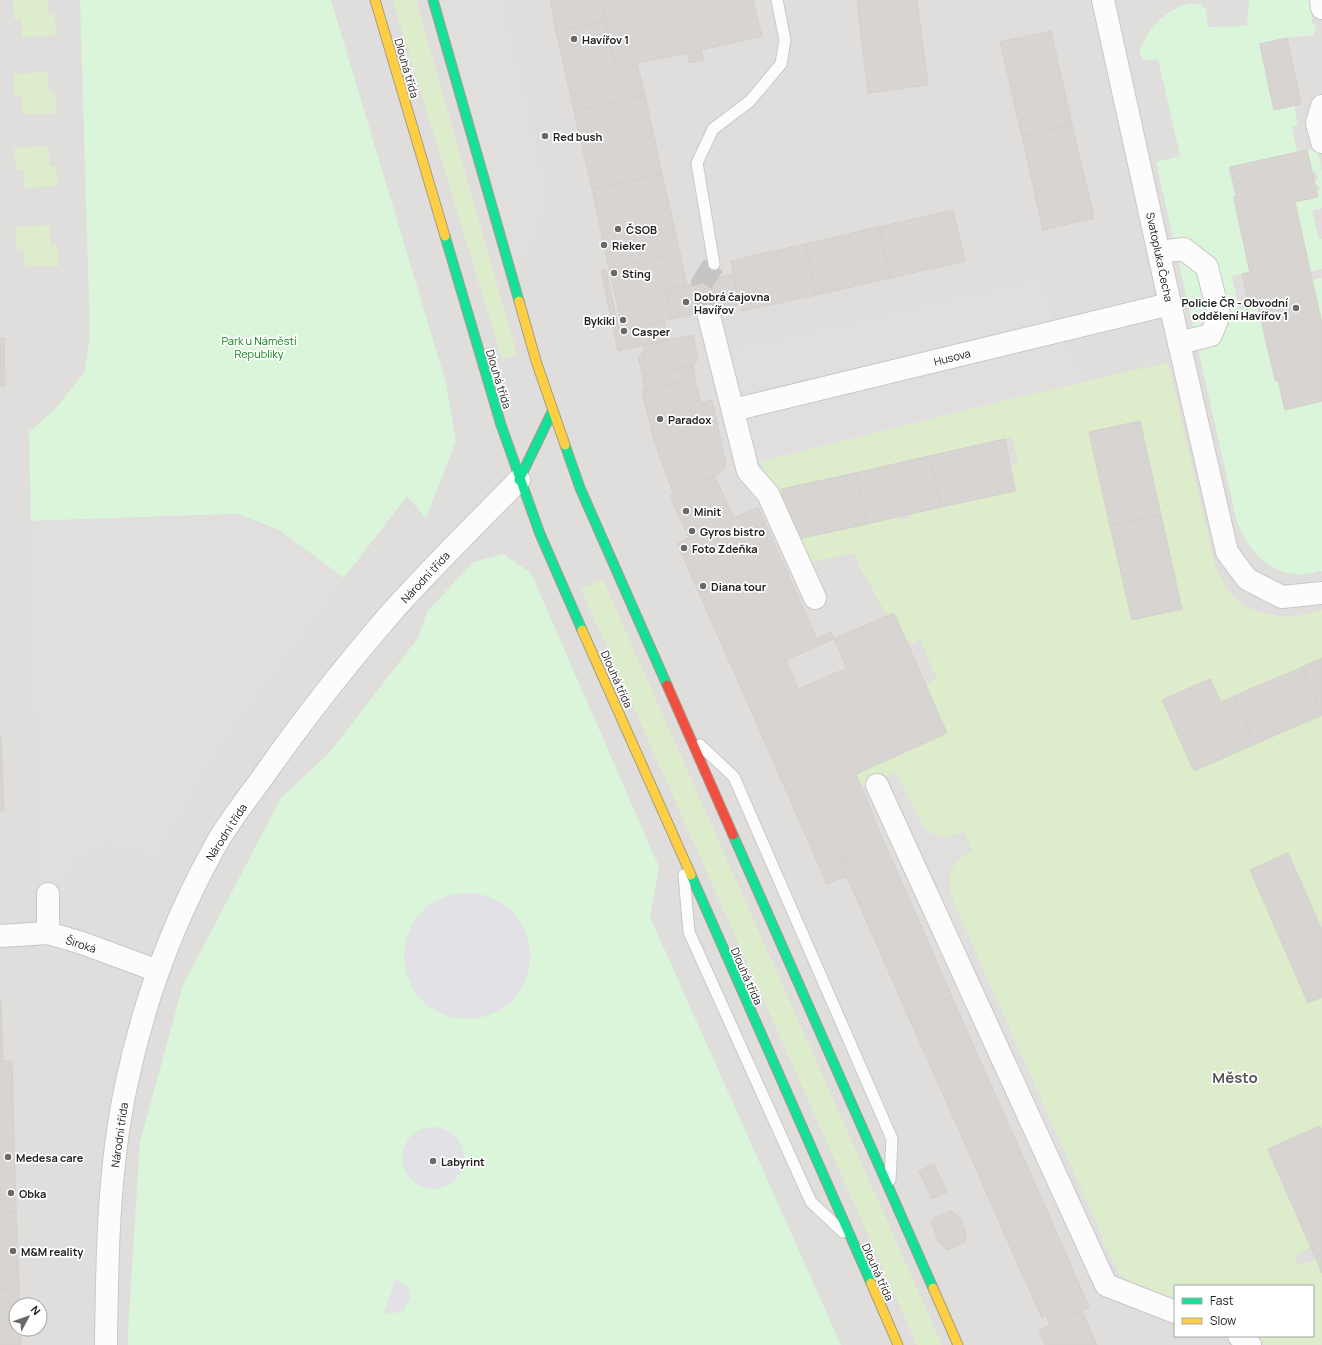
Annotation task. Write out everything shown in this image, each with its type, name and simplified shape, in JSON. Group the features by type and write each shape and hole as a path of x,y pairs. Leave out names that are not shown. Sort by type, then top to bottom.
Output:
{"main road":[{"name":"Dlouhá třída","path":"375,0 494,404 519,480 543,541 682,859 849,1238 898,1345"},
{"path":"432,0 530,340 552,412 583,495 958,1345"},
{"name":"Národní třída","path":"519,480 552,412"}],"street":[{"name":"Svatopluka Čecha","path":"1103,0 1170,304 1227,552 1247,579 1282,597 1322,593"},
{"path":"1321,0 1322,8"},
{"path":"1322,106 1317,123 1322,142"},
{"path":"1159,252 1184,249 1208,267 1219,315 1211,335 1179,343"},
{"name":"Husova","path":"733,410 1170,304"},
{"path":"709,316 748,471 768,494 815,598"},
{"name":"Národní třída","path":"106,1345 107,1259 116,1138 126,1085 148,1002 158,971 184,908 214,846 299,726 391,613 441,559 519,480"},
{"path":"877,785 1106,1285 1174,1312"},
{"path":"48,894 48,934"},
{"name":"Široká","path":"0,936 48,934 82,943 158,971"},
{"path":"1240,1337 1250,1345"}],"lane":[{"path":"714,264 697,163 713,129 750,102 781,64 785,40 777,0"},
{"path":"688,734 734,778 892,1139 890,1191"},
{"path":"682,859 689,932 811,1202 849,1238"}],"shaded area":[{"path":"0,0 1322,0 1322,1345 0,1345"},
{"path":"433,0 501,0 548,200 514,282"},
{"path":"1037,281 1083,381 747,465 719,354"},
{"path":"237,514 279,530 344,578 218,748 155,858 129,845 102,844 71,862 64,893 40,895 31,521"},
{"path":"896,772 924,827 932,835 940,837 947,837 964,832 973,851 959,859 950,871 948,886 956,908 1098,1227 1103,1242 1118,1270 1102,1276 877,785"},
{"path":"473,893 497,901 507,907 516,916 525,932 529,944 529,968 525,980 516,996 507,1005 491,1014 479,1018 461,1019 437,1011 427,1005 418,996 409,980 405,968 404,950 412,926 418,916 427,907 443,898 455,894"},
{"name":"Labyrint","path":"427,1127 439,1127 455,1136 462,1146 464,1158 462,1170 455,1180 439,1189 427,1189 416,1184 407,1175 402,1164 402,1152 407,1141 416,1132"},
{"path":"396,1279 408,1287 410,1298 404,1310 391,1314 384,1312"}],"green space":[{"path":"13,0 47,0 49,15 55,15 56,35 22,37 21,19 14,19"},
{"name":"Park u Náměstí Republiky","path":"80,0 331,0 446,383 456,441 426,518 407,496 344,578 279,530 237,514 31,521 29,432 55,409 84,373 90,338"},
{"path":"393,0 416,0 517,355 502,359"},
{"path":"1249,0 1310,0 1312,7 1312,24 1316,24 1314,35 1287,38 1259,44 1273,109 1294,105 1298,125 1292,126 1297,152 1228,168 1235,196 1233,199 1249,272 1232,276 1239,309 1257,306 1274,380 1277,380 1284,409 1322,401 1322,571 1307,574 1293,574 1281,571 1269,565 1259,557 1251,547 1243,536 1237,522 1156,162 1180,156 1158,59 1143,59 1139,54 1154,26 1171,11 1180,6 1201,4 1206,10 1208,27 1247,26"},
{"path":"47,72 49,92 55,92 56,113 23,114 21,96 14,96 13,74"},
{"path":"48,146 50,166 56,166 58,186 24,188 23,170 16,170 14,148"},
{"path":"1317,147 1322,171 1322,208 1312,211 1319,239 1322,239 1322,269 1309,272 1294,202 1320,190 1318,184 1314,185 1313,181 1318,180 1316,171 1311,172 1306,151"},
{"path":"49,225 51,245 57,245 59,266 25,267 24,249 17,249 15,227"},
{"path":"1322,278 1322,328 1311,280"},
{"path":"1166,363 1169,366 1215,565 1229,592 1235,599 1244,605 1266,614 1277,616 1300,615 1322,609 1322,1133 1319,1126 1267,1150 1310,1248 1294,1256 1299,1266 1315,1259 1322,1275 1322,1345 1264,1345 1254,1337 1314,1337 1314,1285 1174,1285 1174,1300 1132,1283 1121,1275 1113,1265 1107,1252 1098,1227 956,908 951,893 949,879 953,867 965,855 964,832 954,835 940,836 925,830 896,772 861,788 854,775 925,685 937,679 920,640 911,644 909,641 906,642 893,613 887,615 861,569 854,553 808,563 793,539 900,515 901,520 909,518 908,513 1016,489 1011,466 1018,464 1012,437 782,489 783,496 776,499 758,457"},
{"path":"503,554 531,573 659,867 650,917 841,1345 128,1345 140,1142 183,985 281,798 330,752 418,638 427,612 473,562"},
{"path":"603,580 942,1345 917,1345 581,589"}],"building":[{"path":"550,0 601,0 606,21 556,31"},
{"path":"601,0 753,0 762,36 701,50 704,60 689,63 687,53 616,67"},
{"path":"857,0 917,0 928,85 868,93"},
{"path":"606,21 616,67 637,62 645,95 574,111 556,31"},
{"path":"1051,31 1072,125 1022,136 1000,42"},
{"path":"1287,38 1301,104 1274,110 1260,44"},
{"path":"645,95 662,174 592,189 574,111"},
{"path":"1072,125 1094,218 1043,230 1022,136"},
{"path":"1307,150 1318,197 1295,202 1322,324 1322,401 1285,410 1279,380 1276,381 1258,306 1250,308 1242,274 1250,272 1234,197 1237,196 1230,167"},
{"path":"662,174 680,253 609,269 592,189"},
{"path":"953,210 965,261 890,278 879,227"},
{"path":"879,227 890,278 816,295 805,244"},
{"path":"805,244 816,295 742,311 731,261"},
{"path":"680,253 687,285 666,290 672,319 623,330 609,269"},
{"path":"606,269 619,331 664,321 668,340 618,351 601,270"},
{"path":"733,274 740,304 714,311 716,309 709,280"},
{"path":"709,280 716,309 672,319 666,290"},
{"path":"693,335 698,359 694,365 646,376 642,357 644,350 643,345"},
{"path":"0,338 4,338 5,386 0,386"},
{"path":"642,353 646,375 643,376 638,357"},
{"path":"693,365 696,384 687,381 645,391 643,376"},
{"path":"691,380 697,387 701,403 712,400 726,464 722,472 674,495 654,440 642,391"},
{"path":"1140,421 1161,515 1110,526 1089,432"},
{"path":"1005,439 1015,491 941,507 929,456"},
{"path":"930,456 941,507 867,524 856,473"},
{"path":"856,473 867,524 793,540 781,489"},
{"path":"715,476 717,484 673,503 671,495"},
{"path":"718,483 734,518 758,507 817,639 831,632 834,639 738,681 677,543 689,538 673,503"},
{"path":"1161,515 1182,609 1132,620 1110,526"},
{"path":"894,613 947,733 856,774 873,815 809,843 738,681 786,660 798,689 847,668 834,639"},
{"path":"1322,658 1322,714 1302,667"},
{"path":"1302,667 1322,715 1255,744 1234,696"},
{"path":"1210,679 1221,702 1234,696 1255,744 1194,771 1162,700"},
{"path":"1,735 4,811 0,811"},
{"path":"872,815 884,842 840,861 847,876 827,884 809,843"},
{"path":"884,842 918,919 874,938 840,861"},
{"path":"1288,853 1322,930 1322,997 1308,1003 1250,870"},
{"path":"918,919 952,997 908,1016 874,938"},
{"path":"952,997 986,1074 943,1094 908,1016"},
{"path":"1,999 3,1061 0,1061"},
{"path":"0,1061 12,1061 14,1138 0,1139"},
{"path":"986,1074 1021,1152 977,1171 943,1094"},
{"path":"1320,1126 1322,1131 1322,1210 1299,1220 1268,1149"},
{"path":"14,1138 16,1212 0,1213 0,1139"},
{"path":"1021,1152 1055,1229 1011,1249 977,1171"},
{"path":"934,1164 947,1192 932,1199 919,1171"},
{"path":"1322,1210 1322,1273 1299,1220"},
{"path":"951,1211 960,1218 966,1233 965,1242 948,1250 939,1243 932,1224 934,1218"},
{"path":"16,1212 19,1288 0,1289 0,1213"},
{"path":"1055,1229 1089,1307 1050,1325 1046,1315 1042,1318 1011,1249"},
{"path":"19,1288 19,1297 8,1297 8,1337 20,1337 21,1345 0,1345 0,1289"},
{"path":"1082,1311 1097,1345 1045,1345 1039,1330"}],"tunnel":[{"path":"709,316 702,283 714,264"}],"traffic: fast":[{"path":"433,0 519,301"},
{"path":"445,236 501,425 540,534 582,630"},
{"path":"519,480 552,412"},
{"path":"565,445 580,488 667,685"},
{"path":"733,835 933,1288"},
{"path":"691,875 871,1283"}],"traffic: slow":[{"path":"375,0 445,236"},
{"path":"519,301 536,361 565,445"},
{"path":"582,630 691,875"},
{"path":"871,1283 898,1345"},
{"path":"933,1288 958,1345"}],"traffic: jam":[{"path":"667,685 733,835"}],"place":[{"name":"Havířov 1","path":"574,39"},
{"name":"Red bush","path":"545,136"},
{"name":"ČSOB","path":"618,229"},
{"name":"Rieker","path":"604,245"},
{"name":"Sting","path":"614,273"},
{"name":"Dobrá čajovna Havířov","path":"686,302"},
{"name":"Policie ČR - Obvodní oddělení Havířov 1","path":"1296,308"},
{"name":"Bykiki","path":"623,320"},
{"name":"Casper","path":"624,331"},
{"name":"Paradox","path":"660,419"},
{"name":"Minit","path":"686,511"},
{"name":"Gyros bistro","path":"692,531"},
{"name":"Foto Zdeňka","path":"684,548"},
{"name":"Diana tour","path":"703,586"},
{"name":"Medesa care","path":"8,1157"},
{"name":"Labyrint","path":"433,1161"},
{"name":"Obka","path":"11,1193"},
{"name":"M&M reality","path":"13,1251"}],"district":[{"name":"Město","path":"1235,1077"}]}
